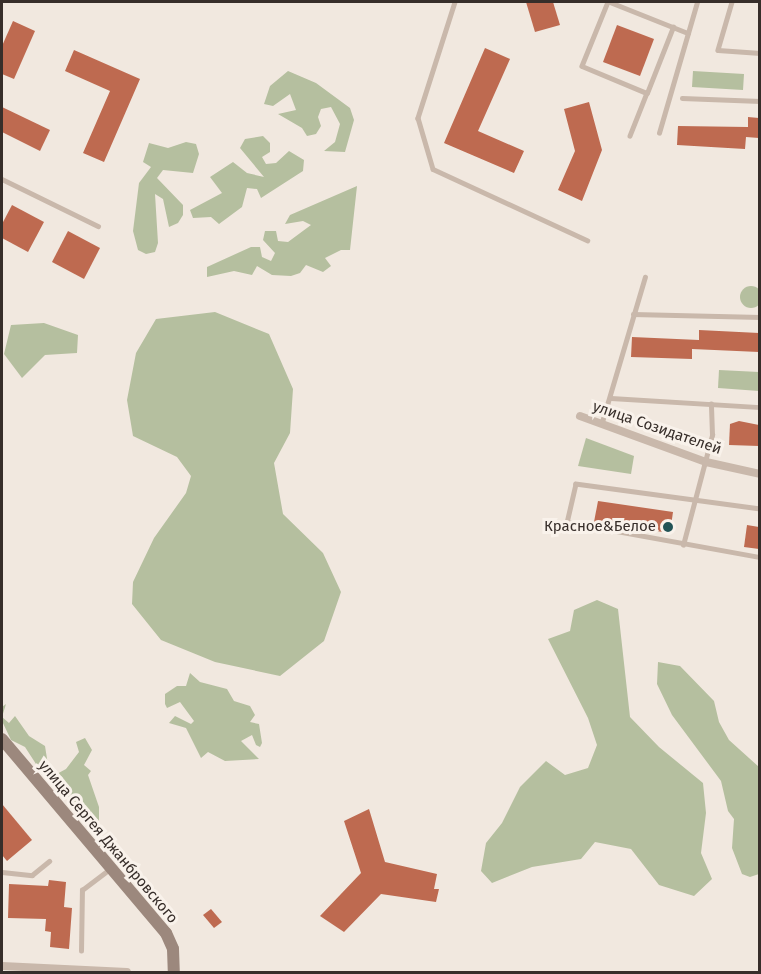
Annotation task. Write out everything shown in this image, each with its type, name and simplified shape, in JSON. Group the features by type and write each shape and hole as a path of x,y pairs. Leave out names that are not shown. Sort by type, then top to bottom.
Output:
{"street":[{"name":"улица Созидателей","path":"580,416 603,422 706,462 759,474"},
{"name":"улица Сергея Джанбровского","path":"2,739 166,933 173,949 174,972"},
{"path":"2,966 69,972 127,972"}],"lane":[{"path":"456,2 418,118 433,169 587,240"},
{"path":"647,93 582,66 609,2 688,33"},
{"path":"659,134 698,2"},
{"path":"732,2 718,50 759,53"},
{"path":"630,136 673,27"},
{"path":"682,98 759,101"},
{"path":"2,179 98,226"},
{"path":"603,422 645,277"},
{"path":"633,314 759,317"},
{"path":"611,398 759,406"},
{"path":"682,545 697,501 712,435 711,404"},
{"path":"759,509 576,484 567,522 682,545 759,557"},
{"path":"2,872 32,875 49,861"},
{"path":"81,951 82,890 110,869"}],"green space":[{"path":"288,71 316,83 350,108 354,120 345,152 324,151 335,142 340,124 331,107 321,109 318,117 321,126 316,134 307,136 302,128 278,114 296,110 290,94 273,106 264,104 270,86"},
{"path":"693,71 744,74 743,90 692,87"},
{"path":"263,136 270,143 270,152 262,157 266,164 276,163 289,151 304,160 303,171 261,198 257,189 247,188 242,207 219,224 211,217 193,218 190,210 222,193 210,177 233,162 247,173 264,177 240,148 245,139"},
{"path":"186,142 196,144 199,154 193,173 163,170 157,178 183,205 183,215 178,223 169,227 163,199 155,194 158,243 155,252 146,254 138,250 133,231 139,183 151,167 143,162 149,143 168,148"},
{"path":"357,186 350,250 341,250 325,258 331,266 323,272 306,265 300,273 291,276 272,275 257,266 252,275 234,271 207,277 207,267 251,247 260,247 262,257 271,261 275,253 263,240 265,231 276,231 278,241 288,242 311,225 303,221 285,224 290,215"},
{"path":"751,286 761,293 762,297 755,307 751,308 741,301 740,297 747,287"},
{"path":"215,312 269,334 293,389 290,433 274,463 283,514 323,553 341,592 324,641 280,676 215,662 161,640 132,604 133,582 154,538 186,493 191,476 177,457 133,436 127,400 136,353 156,319"},
{"path":"44,323 78,335 77,353 45,355 22,378 4,354 11,325"},
{"path":"719,370 759,372 759,391 718,388"},
{"path":"586,438 634,456 631,474 578,466"},
{"path":"597,600 618,609 630,717 659,747 703,783 706,813 701,853 712,879 694,896 659,885 631,849 595,842 581,859 532,867 492,883 481,871 486,843 502,823 520,787 546,761 565,775 588,768 597,745 588,718 548,639 570,631 574,610"},
{"path":"658,662 680,666 714,701 719,722 729,740 759,767 759,874 750,877 742,874 732,848 734,819 728,811 721,781 672,715 657,684"},
{"path":"190,673 200,682 227,689 234,701 250,706 255,715 250,722 259,724 262,743 260,747 256,745 252,735 241,741 259,759 225,761 208,752 201,758 186,728 169,723 175,716 191,724 194,721 180,702 167,708 165,704 165,694 177,686 186,686"},
{"path":"15,716 29,736 45,746 49,771 36,764 25,747 11,740 2,717 9,723"},
{"path":"85,738 92,750 84,765 91,771 88,775 99,807 99,825 93,831 64,793 51,785 53,776 66,769 79,752 76,742"}],"building":[{"path":"526,2 553,2 560,25 535,32"},
{"path":"13,21 35,31 14,79 2,74 2,46"},
{"path":"617,25 654,39 640,76 603,62"},
{"path":"485,48 510,59 478,131 524,151 514,173 444,143"},
{"path":"74,50 140,79 104,162 83,153 110,91 65,71"},
{"path":"589,102 602,150 582,201 558,190 575,151 564,109"},
{"path":"2,107 50,130 40,151 2,132"},
{"path":"748,117 759,118 759,138 746,137 745,149 677,145 678,126 748,127"},
{"path":"12,205 44,222 28,252 2,238 2,224"},
{"path":"68,231 100,248 84,279 52,262"},
{"path":"699,330 759,333 759,352 692,349 692,359 631,357 632,337 699,340"},
{"path":"739,421 759,425 759,446 729,445 730,424"},
{"path":"598,501 673,512 670,533 594,522"},
{"path":"747,525 759,527 759,549 744,547"},
{"path":"2,804 32,840 7,861 2,855"},
{"path":"369,809 385,862 437,874 434,889 439,889 436,902 381,894 344,932 320,916 361,873 344,821"},
{"path":"49,880 66,882 64,907 72,908 69,949 50,947 51,932 45,931 46,919 8,918 9,884 48,886"},
{"path":"211,909 222,922 214,928 203,915"}],"place":[{"name":"Красное&Белое","path":"668,527"}]}
